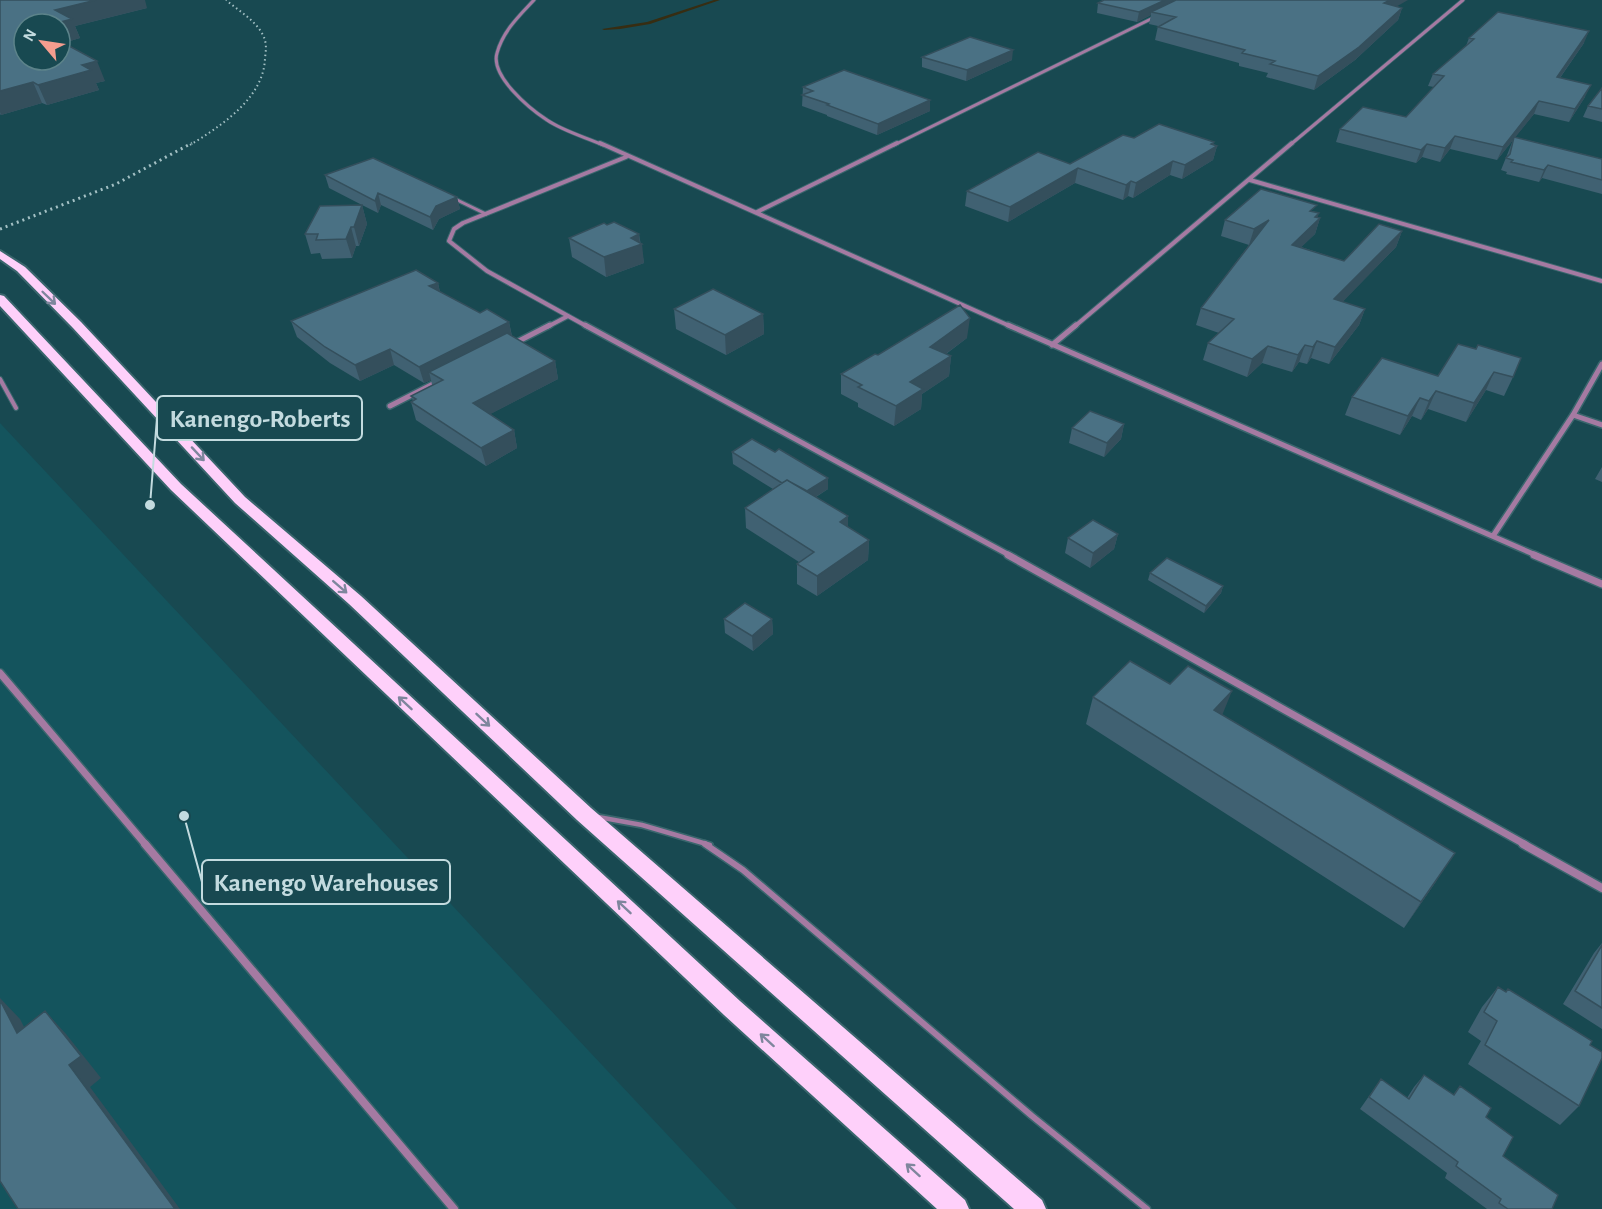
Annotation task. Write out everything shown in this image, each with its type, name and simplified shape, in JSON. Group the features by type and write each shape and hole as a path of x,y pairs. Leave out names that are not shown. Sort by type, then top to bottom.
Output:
{"highway":[{"path":"3,256 21,269 85,333 240,500 355,600 584,814 1033,1209"},
{"path":"0,299 176,487 732,1008 956,1209"}],"street":[{"path":"534,0 517,17 500,43 496,54 496,65 509,88 548,121 1052,345 1602,584"},
{"path":"1052,345 1462,0"},
{"path":"757,212 1163,14"},
{"path":"626,157 454,229 449,241 487,271 1070,588 1602,888"},
{"path":"1250,180 1602,280"},
{"path":"505,348 568,316"},
{"path":"1493,536 1573,415 1602,364"},
{"path":"390,406 442,380"},
{"path":"1573,415 1602,425"},
{"path":"0,673 454,1209"}],"lane":[{"path":"447,195 486,214"},
{"path":"0,379 16,408"},
{"path":"584,814 642,825 710,845 744,870 1032,1116 1147,1209"}],"shaded area":[{"path":"0,423 737,1209 0,1209"}],"building":[{"path":"0,0 96,0 55,10 59,12 12,12 12,72 72,72 72,47 97,61 82,65 91,70 38,85 33,82 0,91"},
{"path":"1104,0 1165,0 1139,12 1098,3"},
{"path":"1176,0 1390,0 1384,3 1402,8 1359,47 1318,76 1270,64 1275,61 1242,53 1245,50 1158,27 1176,17 1151,12"},
{"path":"1498,12 1589,31 1557,77 1591,85 1575,109 1539,101 1503,147 1455,136 1445,148 1427,144 1421,150 1340,129 1363,107 1406,117 1444,76 1433,74 1474,39 1469,38"},
{"path":"970,37 1013,50 967,70 922,57"},
{"path":"844,70 930,100 878,124 802,95 813,91 803,87"},
{"path":"1602,88 1602,109 1588,106"},
{"path":"1159,124 1214,142 1211,144 1217,146 1185,165 1173,161 1136,183 1131,181 1126,185 1078,168 1010,207 967,191 1038,152 1070,164 1123,135 1134,138"},
{"path":"1514,137 1602,159 1602,180 1548,165 1544,170 1511,162 1513,160 1506,158 1510,154"},
{"path":"373,158 457,197 436,206 430,217 378,193 375,201 325,175"},
{"path":"1261,189 1317,205 1310,211 1319,213 1315,217 1320,218 1292,245 1344,261 1379,224 1402,231 1334,299 1365,309 1335,347 1317,341 1313,347 1305,345 1298,355 1268,346 1252,359 1208,343 1234,319 1201,308 1269,220 1254,229 1225,220"},
{"path":"362,205 354,227 351,227 346,239 316,240 318,234 305,234 320,206"},
{"path":"614,222 639,234 631,238 642,244 604,257 569,238 604,223 607,225"},
{"path":"416,270 438,283 429,286 480,313 487,309 509,322 419,367 390,349 355,365 325,347 291,321"},
{"path":"713,289 763,314 725,335 674,309"},
{"path":"960,305 970,318 930,347 951,356 910,382 923,389 896,406 858,387 862,385 841,374 875,354 878,355"},
{"path":"507,333 555,361 473,403 514,430 481,448 411,402 416,399 411,396 443,380 429,372"},
{"path":"1458,344 1476,349 1478,345 1521,358 1513,377 1494,372 1474,403 1436,391 1429,401 1420,398 1408,416 1352,397 1382,358 1438,376"},
{"path":"1090,411 1124,424 1107,443 1072,428"},
{"path":"752,439 775,452 779,449 828,478 807,491 787,480 782,483 732,452"},
{"path":"787,480 848,516 840,522 869,540 817,576 797,564 814,552 745,508"},
{"path":"1093,520 1118,534 1093,553 1068,538"},
{"path":"1167,558 1223,586 1206,606 1150,573"},
{"path":"745,603 772,619 752,636 724,619"},
{"path":"1130,661 1170,684 1188,666 1232,691 1214,710 1455,853 1421,902 1093,697"},
{"path":"1602,945 1602,1008 1575,991"},
{"path":"1498,987 1506,992 1508,989 1592,1041 1590,1045 1602,1052 1602,1058 1579,1106 1485,1045 1497,1021 1484,1012"},
{"path":"0,1000 17,1033 45,1011 81,1056 69,1065 175,1209 18,1209 0,1181"},
{"path":"1424,1075 1454,1095 1460,1086 1491,1108 1486,1117 1513,1137 1503,1156 1558,1195 1552,1209 1508,1209 1499,1203 1501,1199 1456,1166 1458,1162 1369,1097 1381,1079 1409,1099"}],"waterway":[{"path":"604,29 648,23 718,0"}],"railway":[{"path":"190,145 215,129 239,109 257,86 263,72 266,49 263,35 251,20 226,0"},
{"path":"0,229 116,184 192,143"}],"place":[{"name":"Kanengo-Roberts","path":"150,505"},
{"name":"Kanengo Warehouses","path":"184,816"}]}
